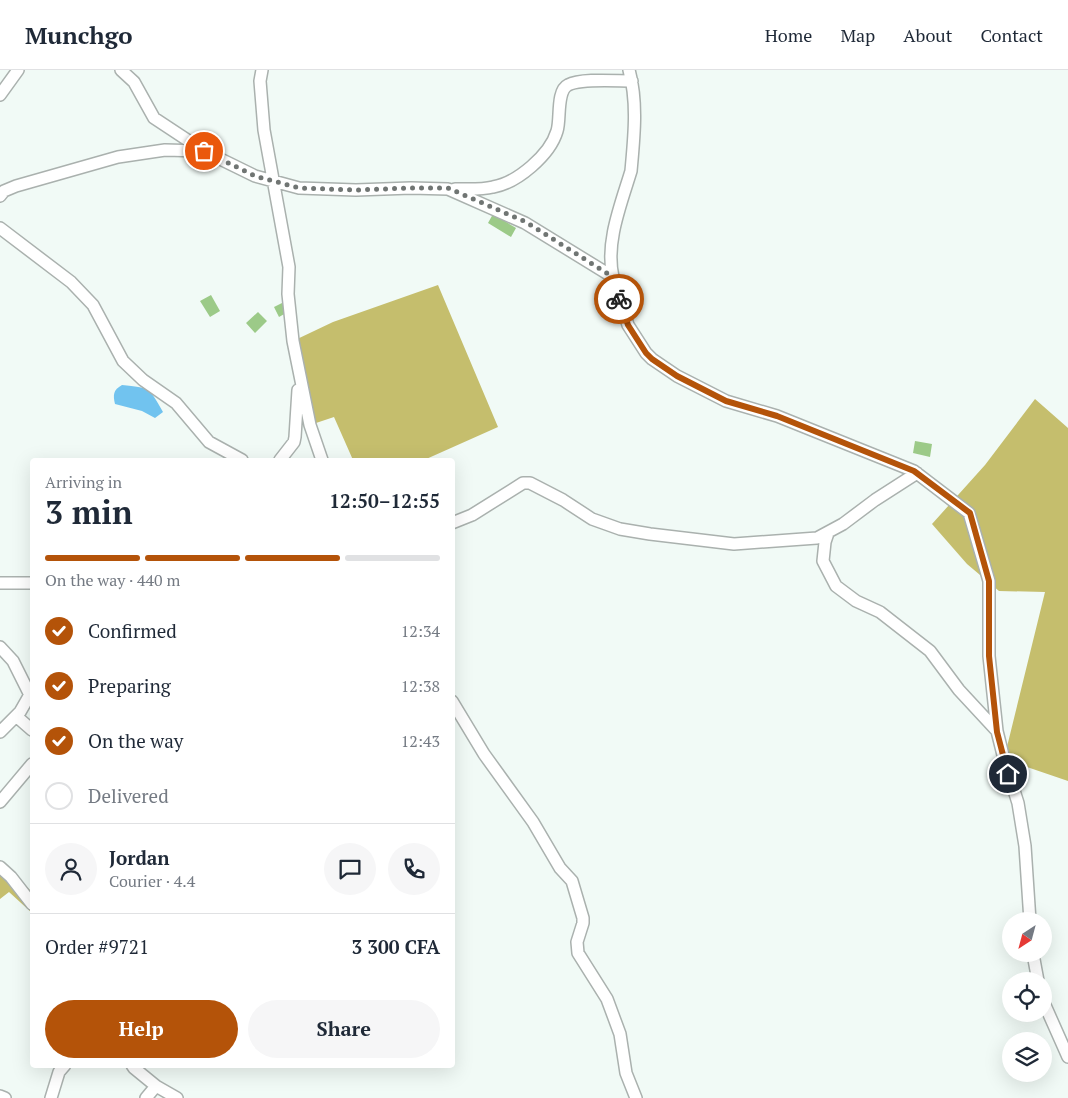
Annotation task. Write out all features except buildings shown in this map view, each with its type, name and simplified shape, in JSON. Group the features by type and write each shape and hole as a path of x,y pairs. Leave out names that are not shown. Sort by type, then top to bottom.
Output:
{"street":[{"path":"0,95 18,70"},
{"path":"121,70 134,82"},
{"path":"128,70 154,118 204,151 255,176 273,182 299,188 356,190 411,188 480,189 495,187 516,177 535,164 542,156 556,133 561,91 566,85 579,81 631,75 634,130 631,171 614,229 610,266 624,316 641,346 652,359 677,376 726,401 777,416 882,457 917,473 970,513 989,581 989,656 997,732 1018,803 1025,846 1029,912"},
{"path":"262,70 260,82 264,130 289,267 288,294 298,373 310,425 321,458"},
{"path":"0,196 4,191 16,186 118,157 165,150 204,151"},
{"path":"448,188 526,222 613,277"},
{"path":"0,228 71,282 93,305 123,361 143,380 176,403 209,442 238,458"},
{"path":"282,458 294,442 295,437 298,373"},
{"path":"455,521 472,515 523,484 530,483 592,518 620,529 734,544 814,539 828,533 917,473"},
{"path":"828,533 823,561 836,586 856,601 880,612 930,651 959,690 997,732"},
{"path":"0,583 30,583"},
{"path":"0,648 13,661 30,691"},
{"path":"0,732 16,716 30,695"},
{"path":"455,706 484,754 537,828 560,868 572,881 583,918 577,942 578,953 607,999 620,1034 626,1073 636,1098"},
{"path":"16,716 30,728"},
{"path":"0,802 30,766"},
{"path":"0,867 11,877 30,901"},
{"path":"1052,1021 1068,1057"},
{"path":"51,1098 59,1072 62,1068"},
{"path":"134,1068 156,1086 177,1098"},
{"path":"146,1098 156,1086"},
{"path":"0,1096 5,1098"}],"shaded area":[{"path":"438,285 498,427 428,458 352,458 334,417 310,425 293,341 333,322"},
{"path":"1035,399 1068,428 1068,781 1004,759 1045,592 999,591 967,564 932,524 985,465"},
{"path":"0,861 30,890 30,911 9,892 0,899"}],"water":[{"path":"122,385 148,390 163,412 155,418 142,411 115,404 114,393"}],"way so far":[{"path":"204,151 255,176 292,187 356,190 448,188 526,222 613,277 619,299"}],"route":[{"path":"619,299 628,325 646,353 677,376 726,401 777,416 914,471 970,513 989,581 989,656 997,732 1008,774"}]}
